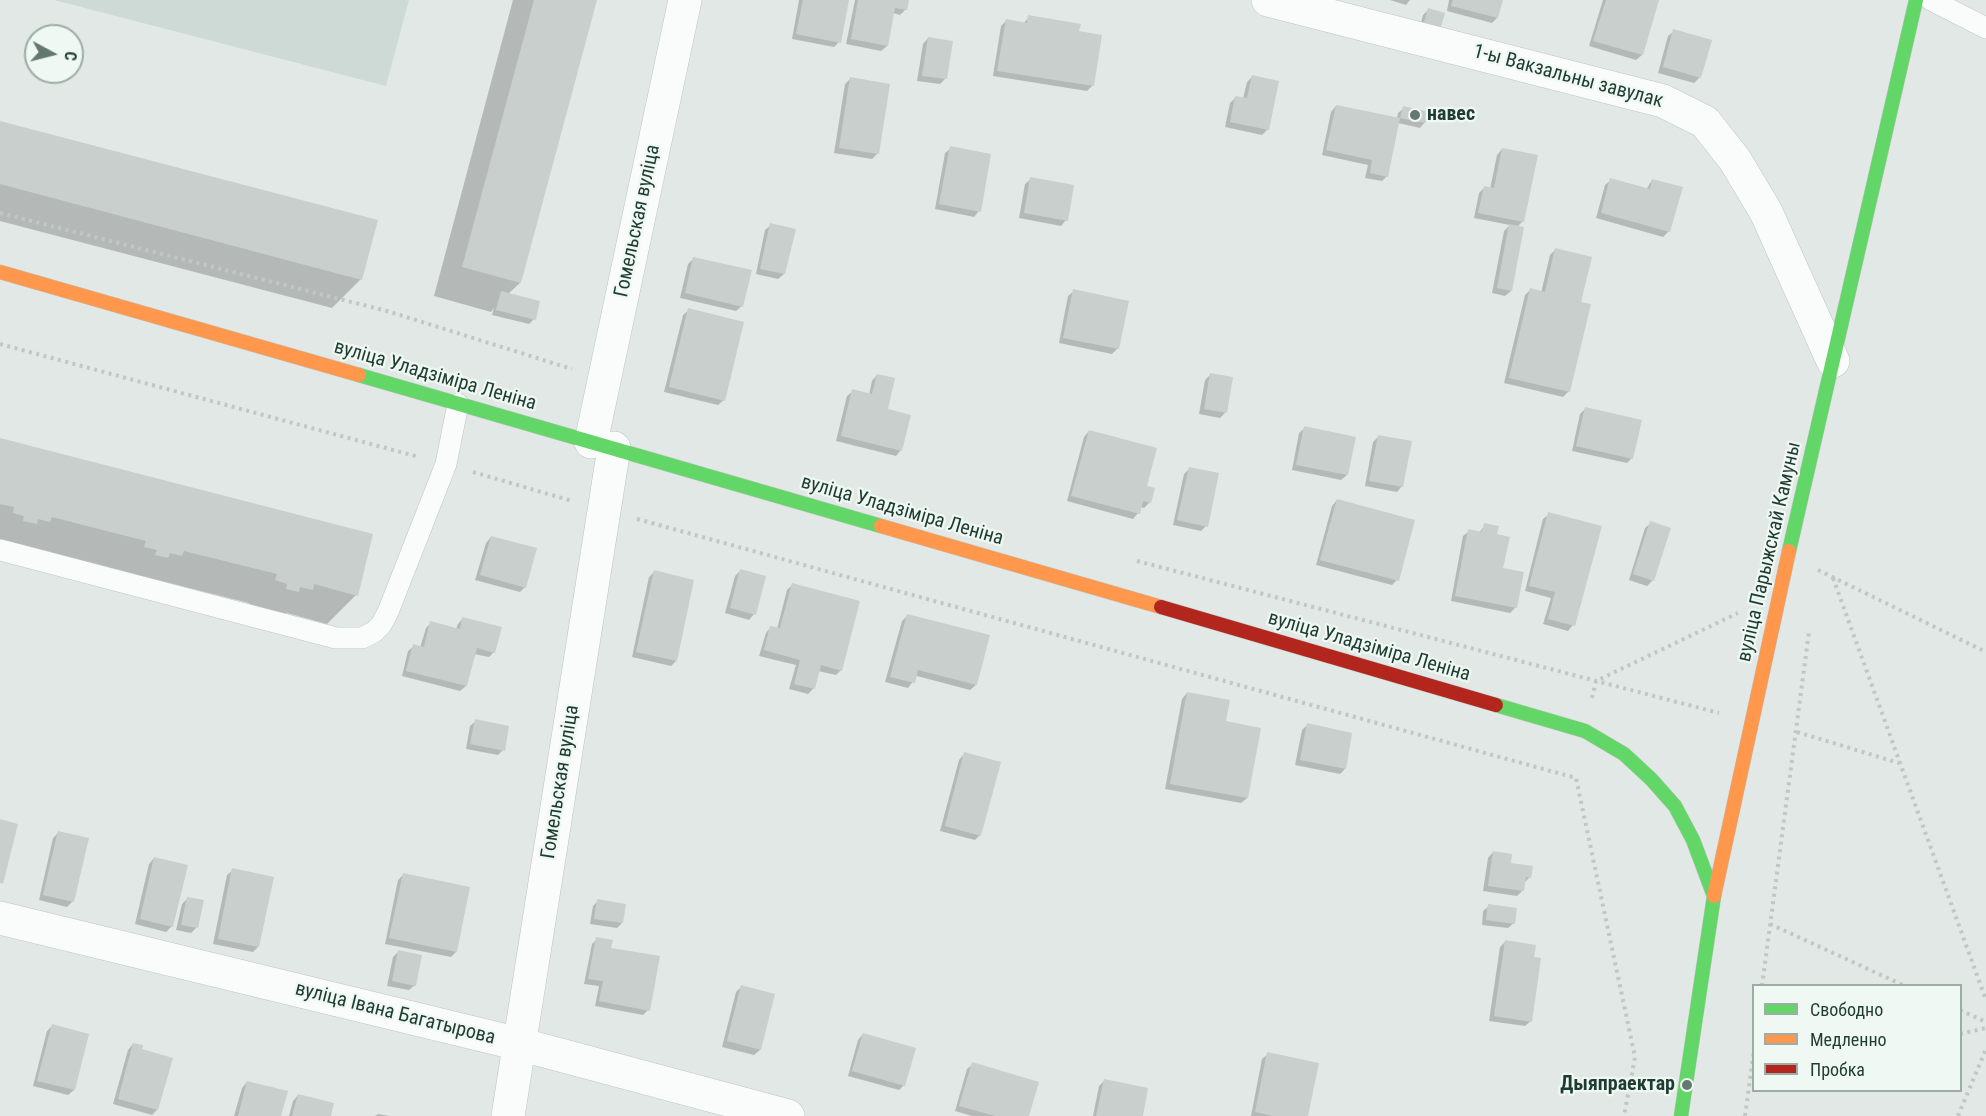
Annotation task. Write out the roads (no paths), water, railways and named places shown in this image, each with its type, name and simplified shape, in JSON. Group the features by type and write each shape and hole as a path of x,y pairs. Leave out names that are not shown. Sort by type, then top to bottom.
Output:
{"main road":[{"name":"вуліца Парыжскай Камуны","path":"1681,1116 1714,896 1778,603 1916,0"},
{"name":"вуліца Уладзіміра Леніна","path":"0,272 1585,730 1624,754 1675,806 1693,840 1714,896"}],"street":[{"name":"Гомельская вуліца","path":"508,1116 604,510 604,379 685,0"},
{"name":"1-ы Вакзальны завулак","path":"1268,0 1664,100 1706,122 1735,159 1766,212 1833,361"},
{"name":"вуліца Івана Багатырова","path":"0,918 519,1044 788,1116"}],"lane":[{"path":"1931,0 1986,28"},
{"path":"0,550 336,638 362,638 374,632 381,625 388,612 446,464 458,404"}],"place":[{"name":"навес","path":"1415,115"},
{"name":"Дыяпраектар","path":"1687,1085"}]}
